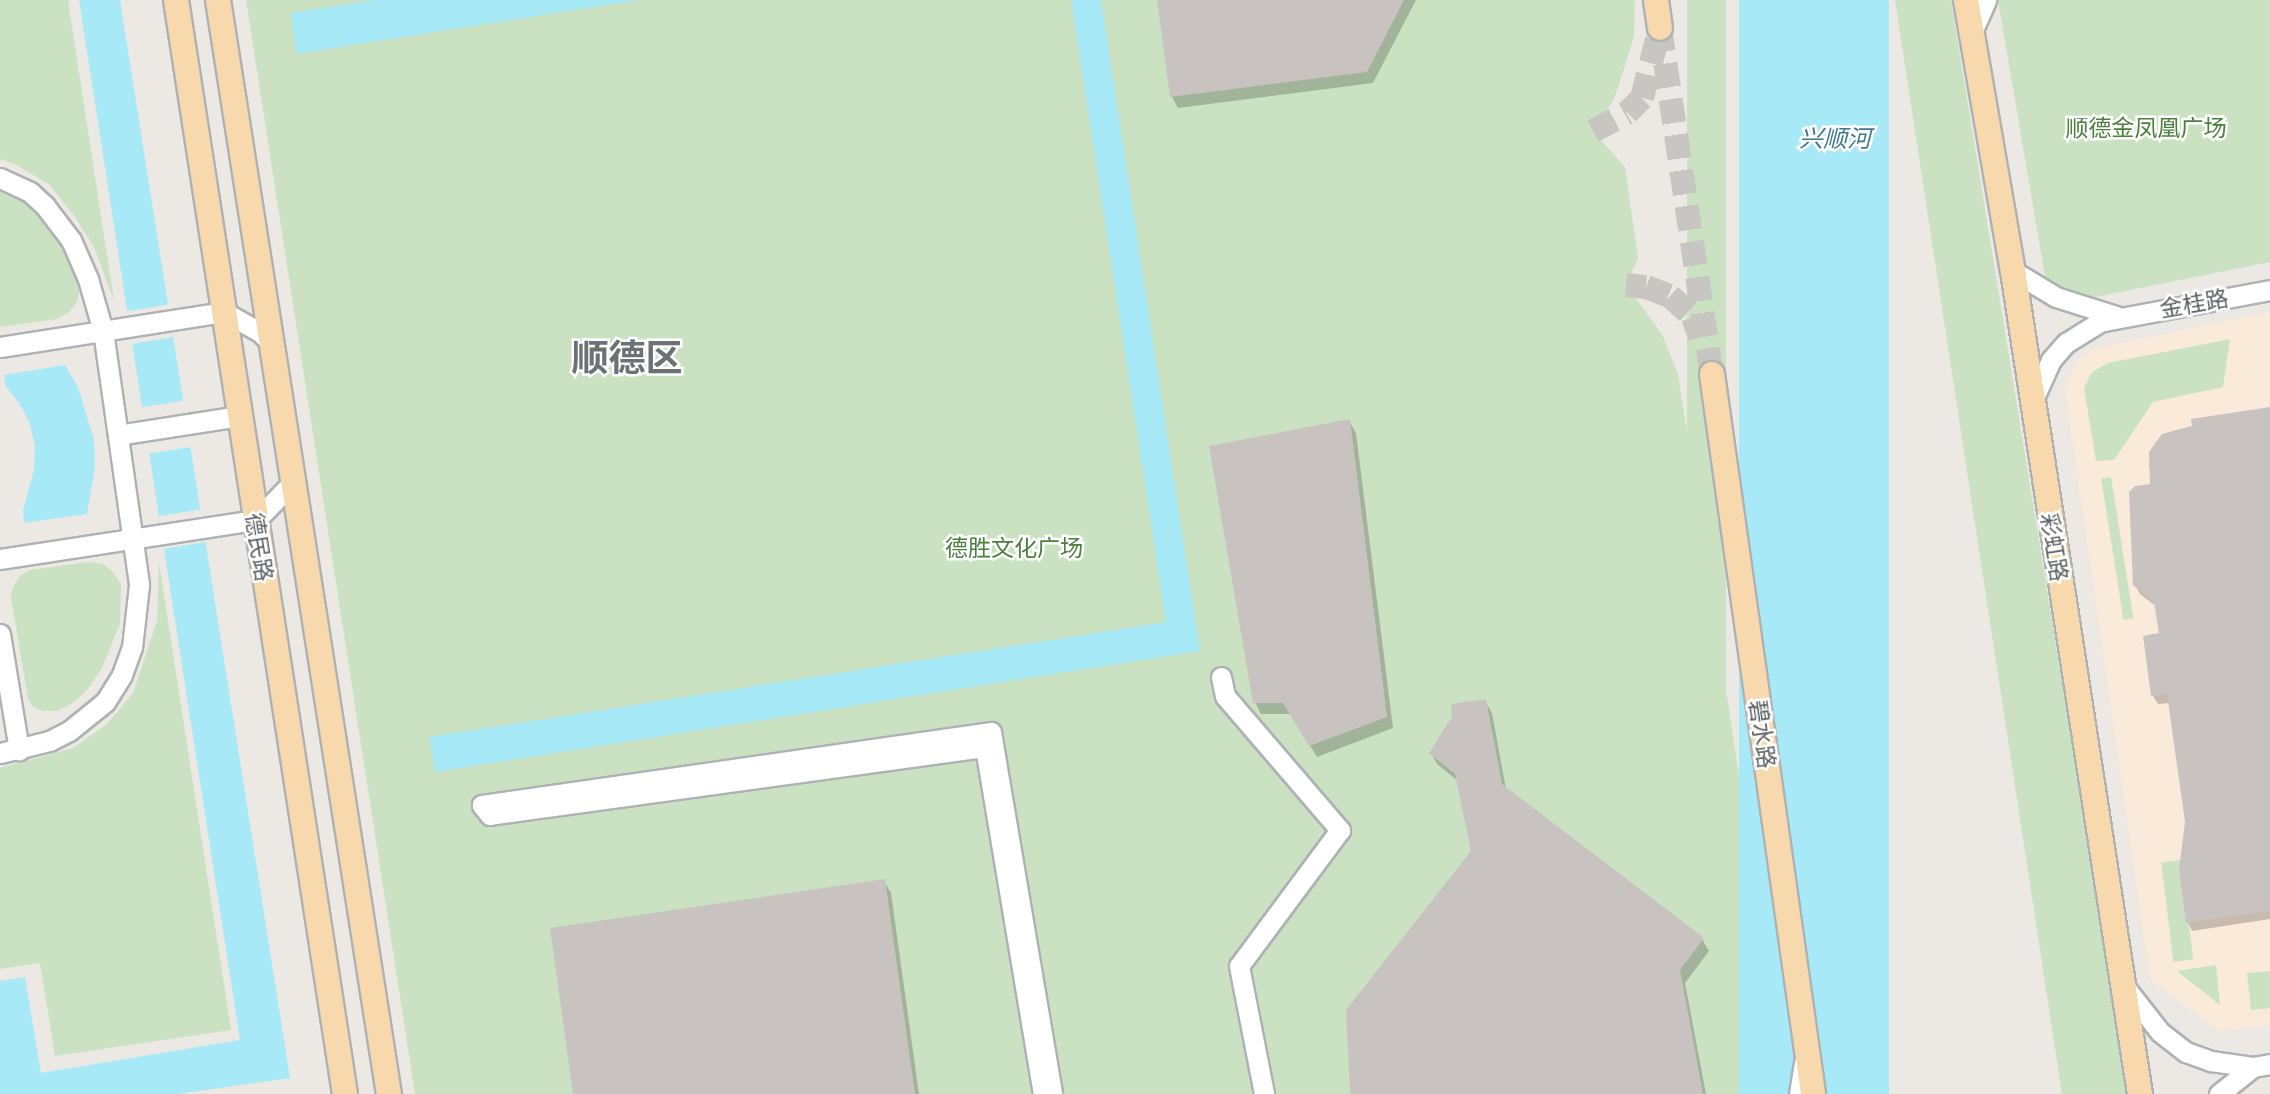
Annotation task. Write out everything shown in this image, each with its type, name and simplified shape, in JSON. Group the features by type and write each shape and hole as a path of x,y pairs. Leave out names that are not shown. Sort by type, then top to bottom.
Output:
{"main road":[{"name":"德民路","path":"176,0 345,1094"},
{"path":"218,0 388,1094"},
{"path":"1656,0 1660,28"},
{"name":"彩虹路","path":"1966,0 2013,271 2140,1094"},
{"name":"碧水路","path":"1712,374 1814,1094"}],"street":[{"path":"1972,32 1986,0"},
{"path":"0,178 30,192 71,240 82,259 103,331 134,539 138,610 132,647 122,675 105,702 84,722 49,741 10,752 0,634"},
{"name":"金桂路","path":"2013,271 2056,297 2117,316"},
{"name":"金桂路","path":"2033,401 2051,360 2066,342 2081,331 2117,316 2270,290"},
{"path":"0,347 225,312 260,332 272,345"},
{"path":"118,435 240,416"},
{"path":"0,559 256,520 294,481"},
{"path":"1221,677 1225,696 1340,830 1239,965 1264,1094"},
{"path":"1043,1094 985,747 490,815 482,806 991,732 1052,1094"},
{"path":"2122,985 2161,1032 2186,1052 2211,1061 2262,1065"},
{"path":"1799,1094 1807,1047"},
{"path":"2219,1094 2262,1065"}],"shaded area":[{"path":"2270,312 2270,1025 2219,1031 2150,979 2064,384 2079,359 2093,349"}],"green space":[{"path":"0,0 68,0 114,301 94,247 50,185 15,164 0,159"},
{"name":"德胜文化广场","path":"246,0 1635,0 1634,36 1624,69 1614,99 1593,131 1625,167 1638,258 1626,285 1662,334 1678,374 1781,1052 1755,1094 415,1094"},
{"path":"1687,0 1726,0 1726,1094 1687,1094"},
{"path":"1895,0 1951,0 2129,1094 2062,1094"},
{"name":"顺德金凤凰广场","path":"1998,0 2270,0 2270,262 2050,306"},
{"path":"0,188 18,196 38,213 68,250 80,287 77,302 69,312 57,319 0,327"},
{"path":"2230,339 2223,387 2153,402 2114,460 2096,461 2084,388 2092,372 2108,363"},
{"path":"2111,477 2133,618 2123,620 2101,479"},
{"path":"89,562 103,564 121,584 120,624 102,668 87,690 73,703 57,711 43,711 33,707 28,699 11,597 13,587 20,576 30,570"},
{"path":"159,563 231,1030 55,1056 40,963 0,969 0,768 73,748 107,724 133,693 157,621"},
{"path":"2181,860 2193,959 2173,962 2161,862"},
{"path":"2216,965 2220,1005 2177,971"},
{"path":"2270,971 2270,1008 2251,1010 2247,973"}],"water":[{"path":"79,0 120,0 290,1078 178,1094 0,1094 0,981 25,977 41,1073 240,1040"},
{"path":"375,0 639,0 296,54 291,13"},
{"path":"1071,0 1101,0 1200,651 435,772 429,737 1166,622"},
{"name":"兴顺河","path":"1739,0 1889,0 1889,1094 1739,1094"},
{"path":"65,365 78,387 94,440 95,467 87,514 24,523 23,510 34,469 35,446 29,421 6,387 4,375"}],"pier":[{"path":"172,304 177,337 129,344 124,312"},
{"path":"187,400 194,446 146,454 139,408"},
{"path":"204,509 209,542 161,549 156,517"}],"building":[{"path":"1157,0 1404,0 1367,72 1170,97"},
{"path":"2270,407 2270,911 2186,923 2179,870 2185,822 2167,694 2151,696 2143,636 2159,633 2154,602 2133,585 2129,492 2135,486 2150,484 2149,452 2162,434 2192,426 2191,419"},
{"path":"1350,419 1387,717 1309,746 1283,703 1253,703 1209,446"},
{"path":"1486,699 1502,784 1704,938 1680,970 1703,1094 1350,1094 1346,1010 1471,851 1455,774 1429,753 1452,717 1451,704"},
{"path":"885,879 915,1094 573,1094 550,928"}],"tunnel":[{"path":"1660,28 1712,374"},
{"path":"1593,131 1627,113 1642,98 1657,39"},
{"path":"1626,285 1646,287 1670,296 1693,317 1700,337"}],"district":[{"name":"顺德区","path":"627,356"}]}
